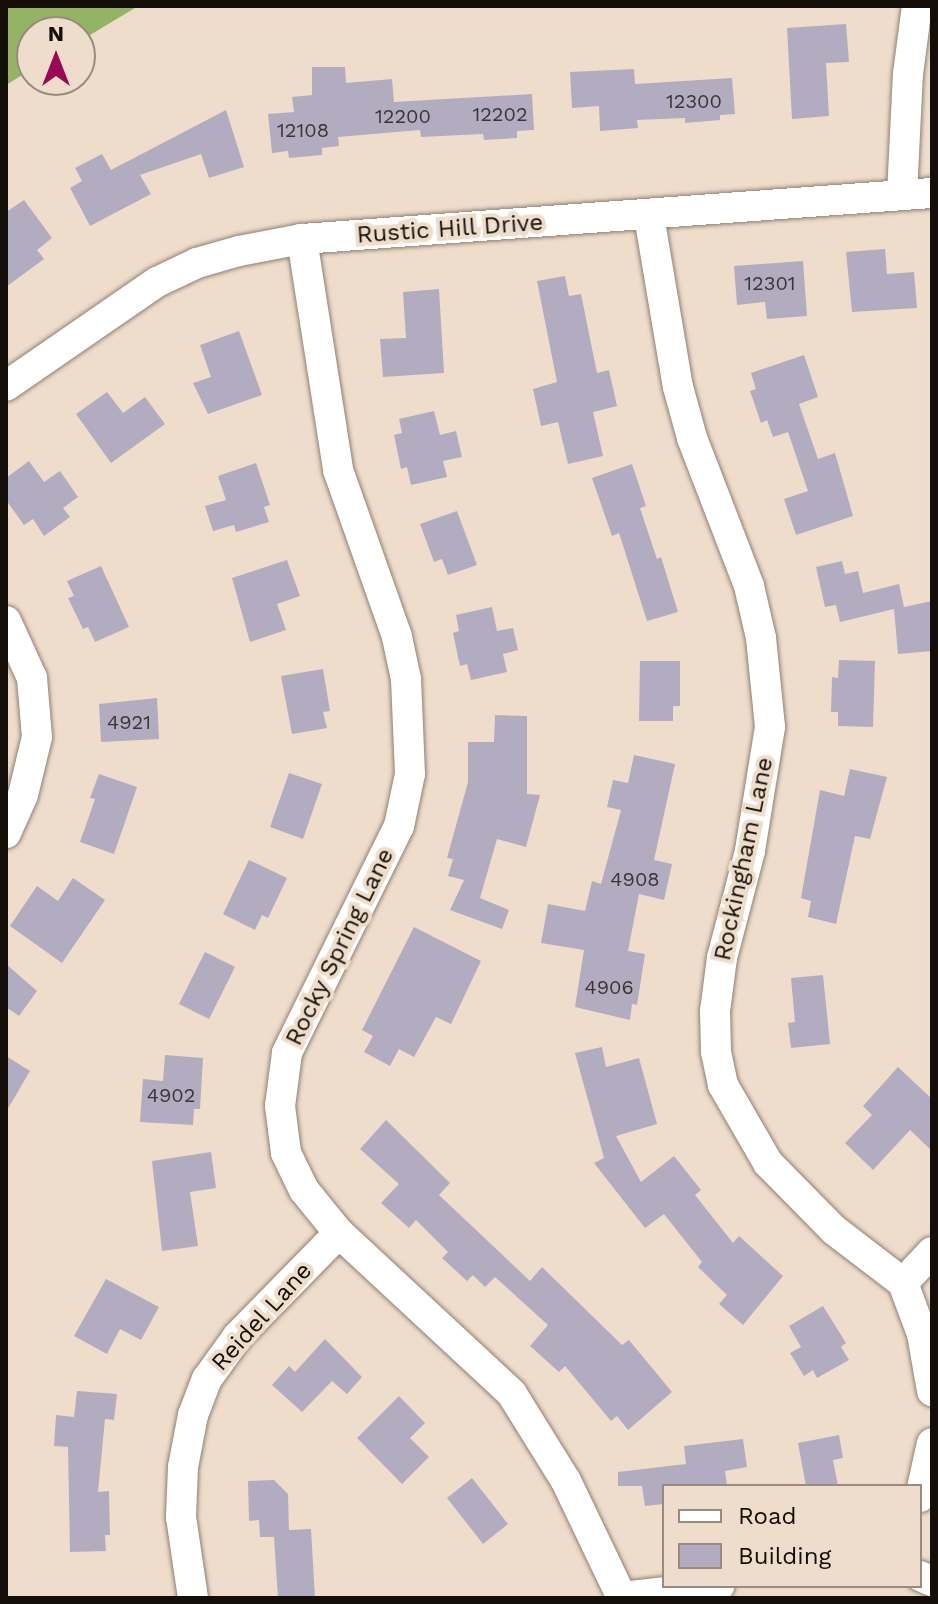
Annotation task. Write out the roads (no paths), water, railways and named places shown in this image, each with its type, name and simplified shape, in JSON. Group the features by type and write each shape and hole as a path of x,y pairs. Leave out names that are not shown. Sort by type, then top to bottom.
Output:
{"street":[{"path":"902,195 908,74 917,6"},
{"name":"Rustic Hill Drive","path":"6,386 157,282 225,255 302,239 932,193"},
{"name":"Rockingham Lane","path":"649,216 678,387 692,438 749,586 758,625 770,727 766,768 722,958 717,997 716,1052 723,1085 768,1163 834,1230 903,1283"},
{"name":"Rocky Spring Lane","path":"302,239 338,470 397,637 406,679 410,774 399,826 287,1053 281,1127 289,1161 304,1190 339,1233 512,1394 566,1481 622,1597"},
{"path":"6,621 32,678 37,737 23,795 6,833"},
{"name":"Reidel Lane","path":"193,1598 181,1517 183,1467 193,1415 207,1379 238,1336 339,1233"},
{"path":"932,1252 903,1283 922,1334 932,1391"},
{"path":"922,1488 932,1443"},
{"path":"622,1597 701,1588"}]}
